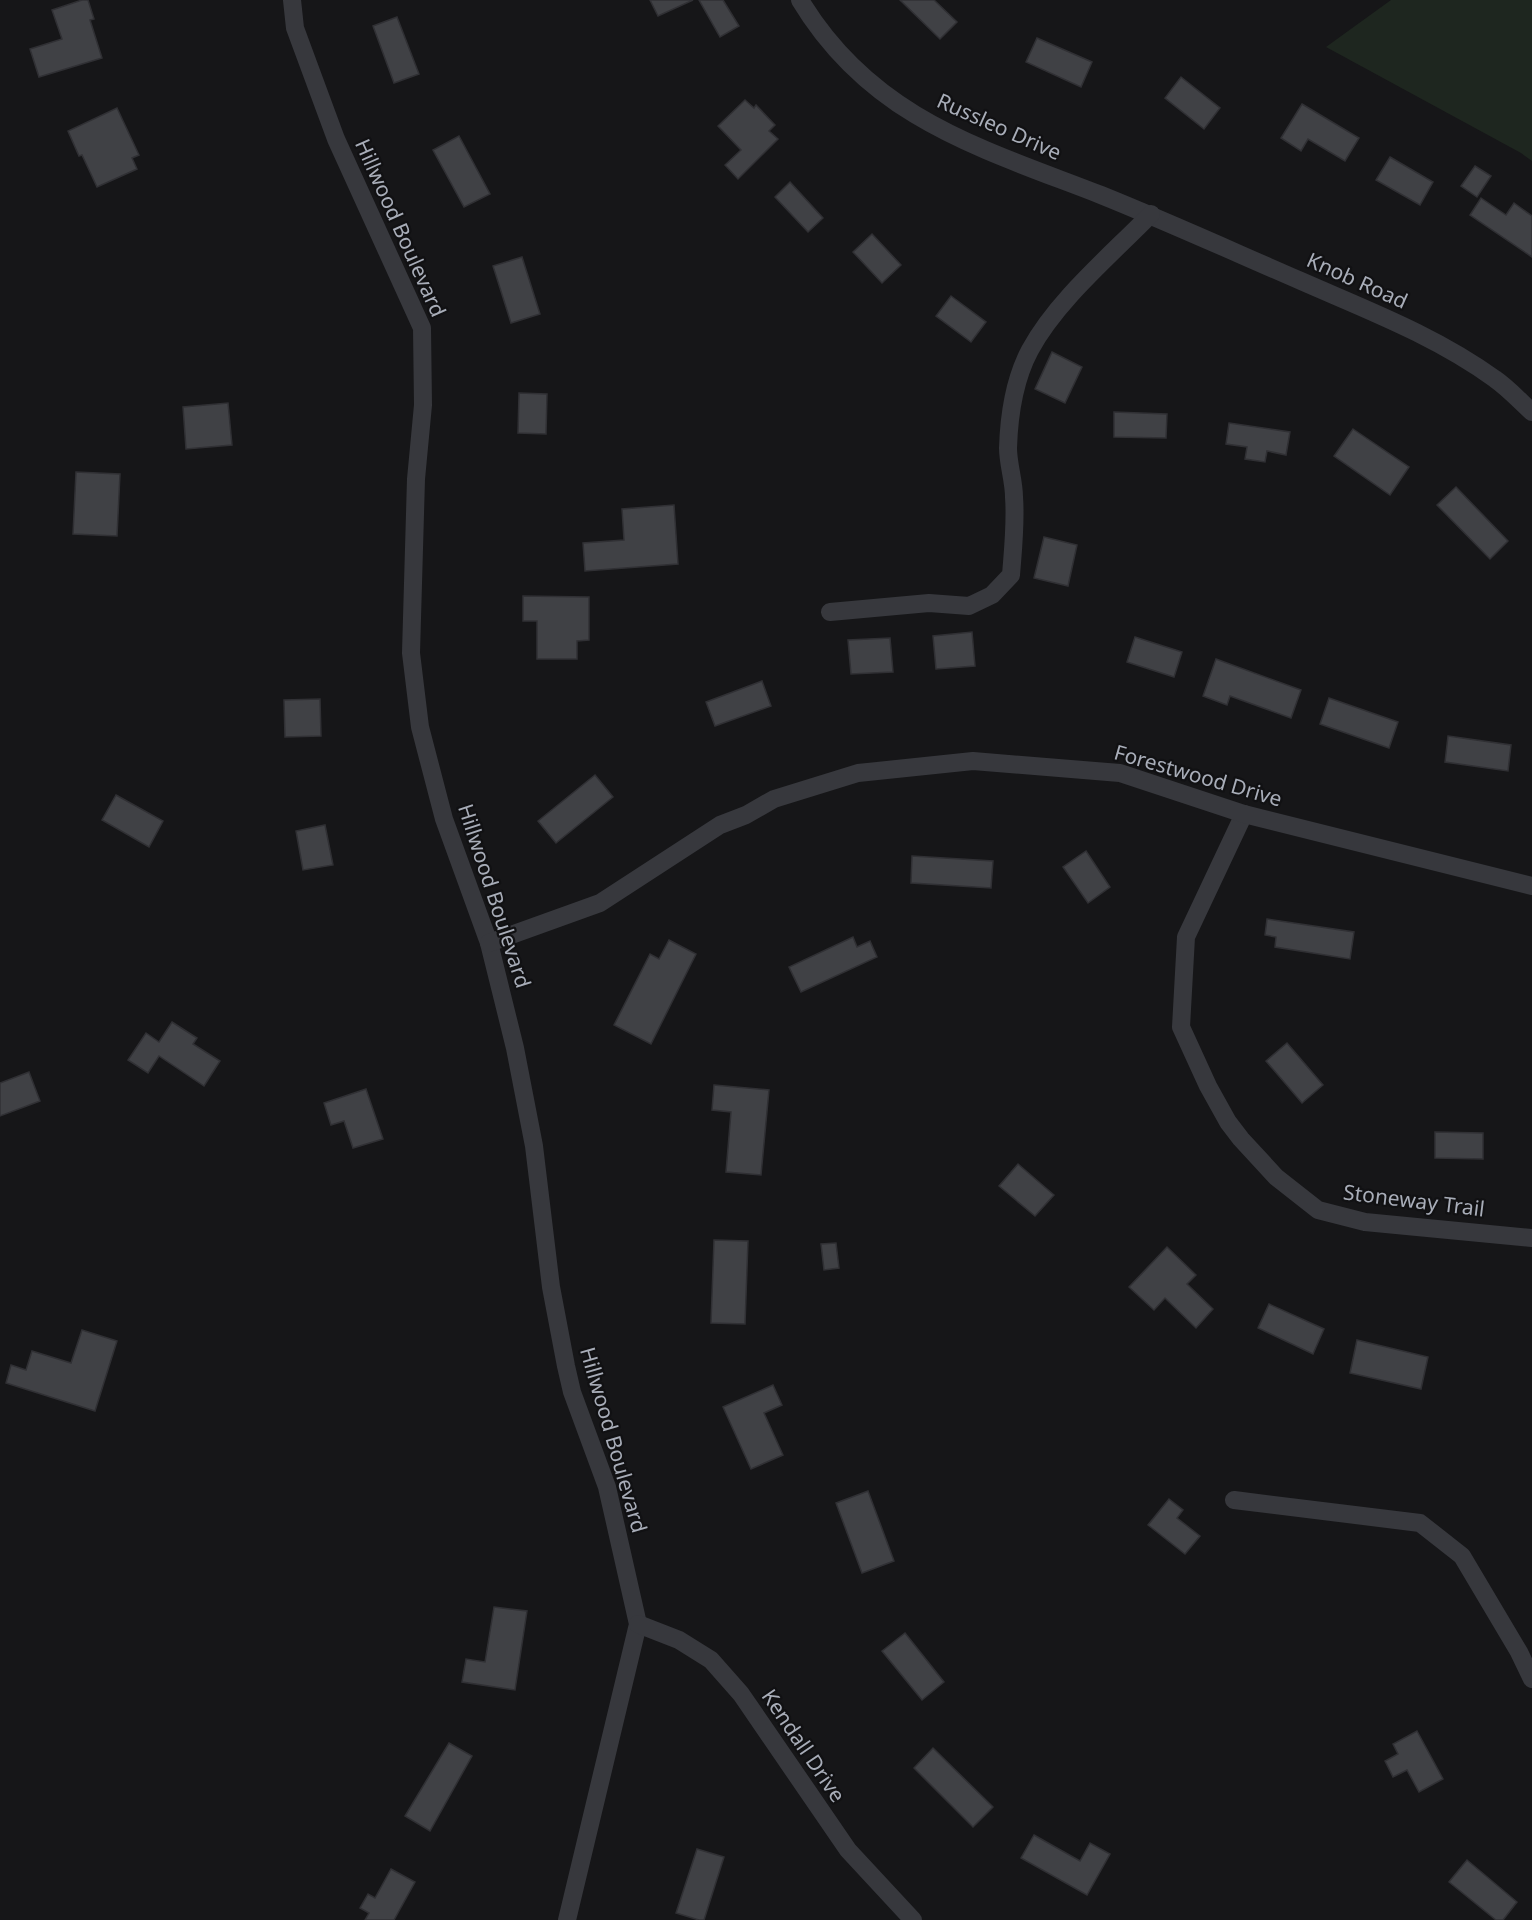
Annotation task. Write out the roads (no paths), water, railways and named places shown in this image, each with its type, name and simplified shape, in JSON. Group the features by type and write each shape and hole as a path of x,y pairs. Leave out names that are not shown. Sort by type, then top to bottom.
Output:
{"street":[{"name":"Hillwood Boulevard","path":"292,0 295,28 336,139 422,328 423,405 416,479 411,653 420,727 444,819 489,943 515,1048 531,1127 551,1287 566,1366 572,1392 607,1487 638,1624 567,1920"},
{"name":"Russleo Drive","path":"800,0 837,53 870,85 906,110 958,139 1151,214"},
{"name":"Knob Road","path":"1151,214 1371,310 1431,340 1491,376 1532,412"},
{"path":"830,612 929,603 969,606 992,595 1011,575 1014,497 1008,449 1013,407 1022,369 1030,350 1066,300 1151,214"},
{"name":"Forestwood Drive","path":"489,943 600,903 720,825 746,815 774,799 858,773 974,761 1120,774 1164,786 1244,814 1532,886"},
{"name":"Stoneway Trail","path":"1244,814 1186,937 1185,948 1181,1027 1208,1086 1228,1122 1276,1177 1318,1210 1365,1222 1532,1238"},
{"path":"1234,1500 1420,1523 1462,1556 1519,1652 1532,1680"},
{"name":"Kendall Drive","path":"638,1624 679,1640 711,1660 741,1694 848,1850 913,1920"}]}
